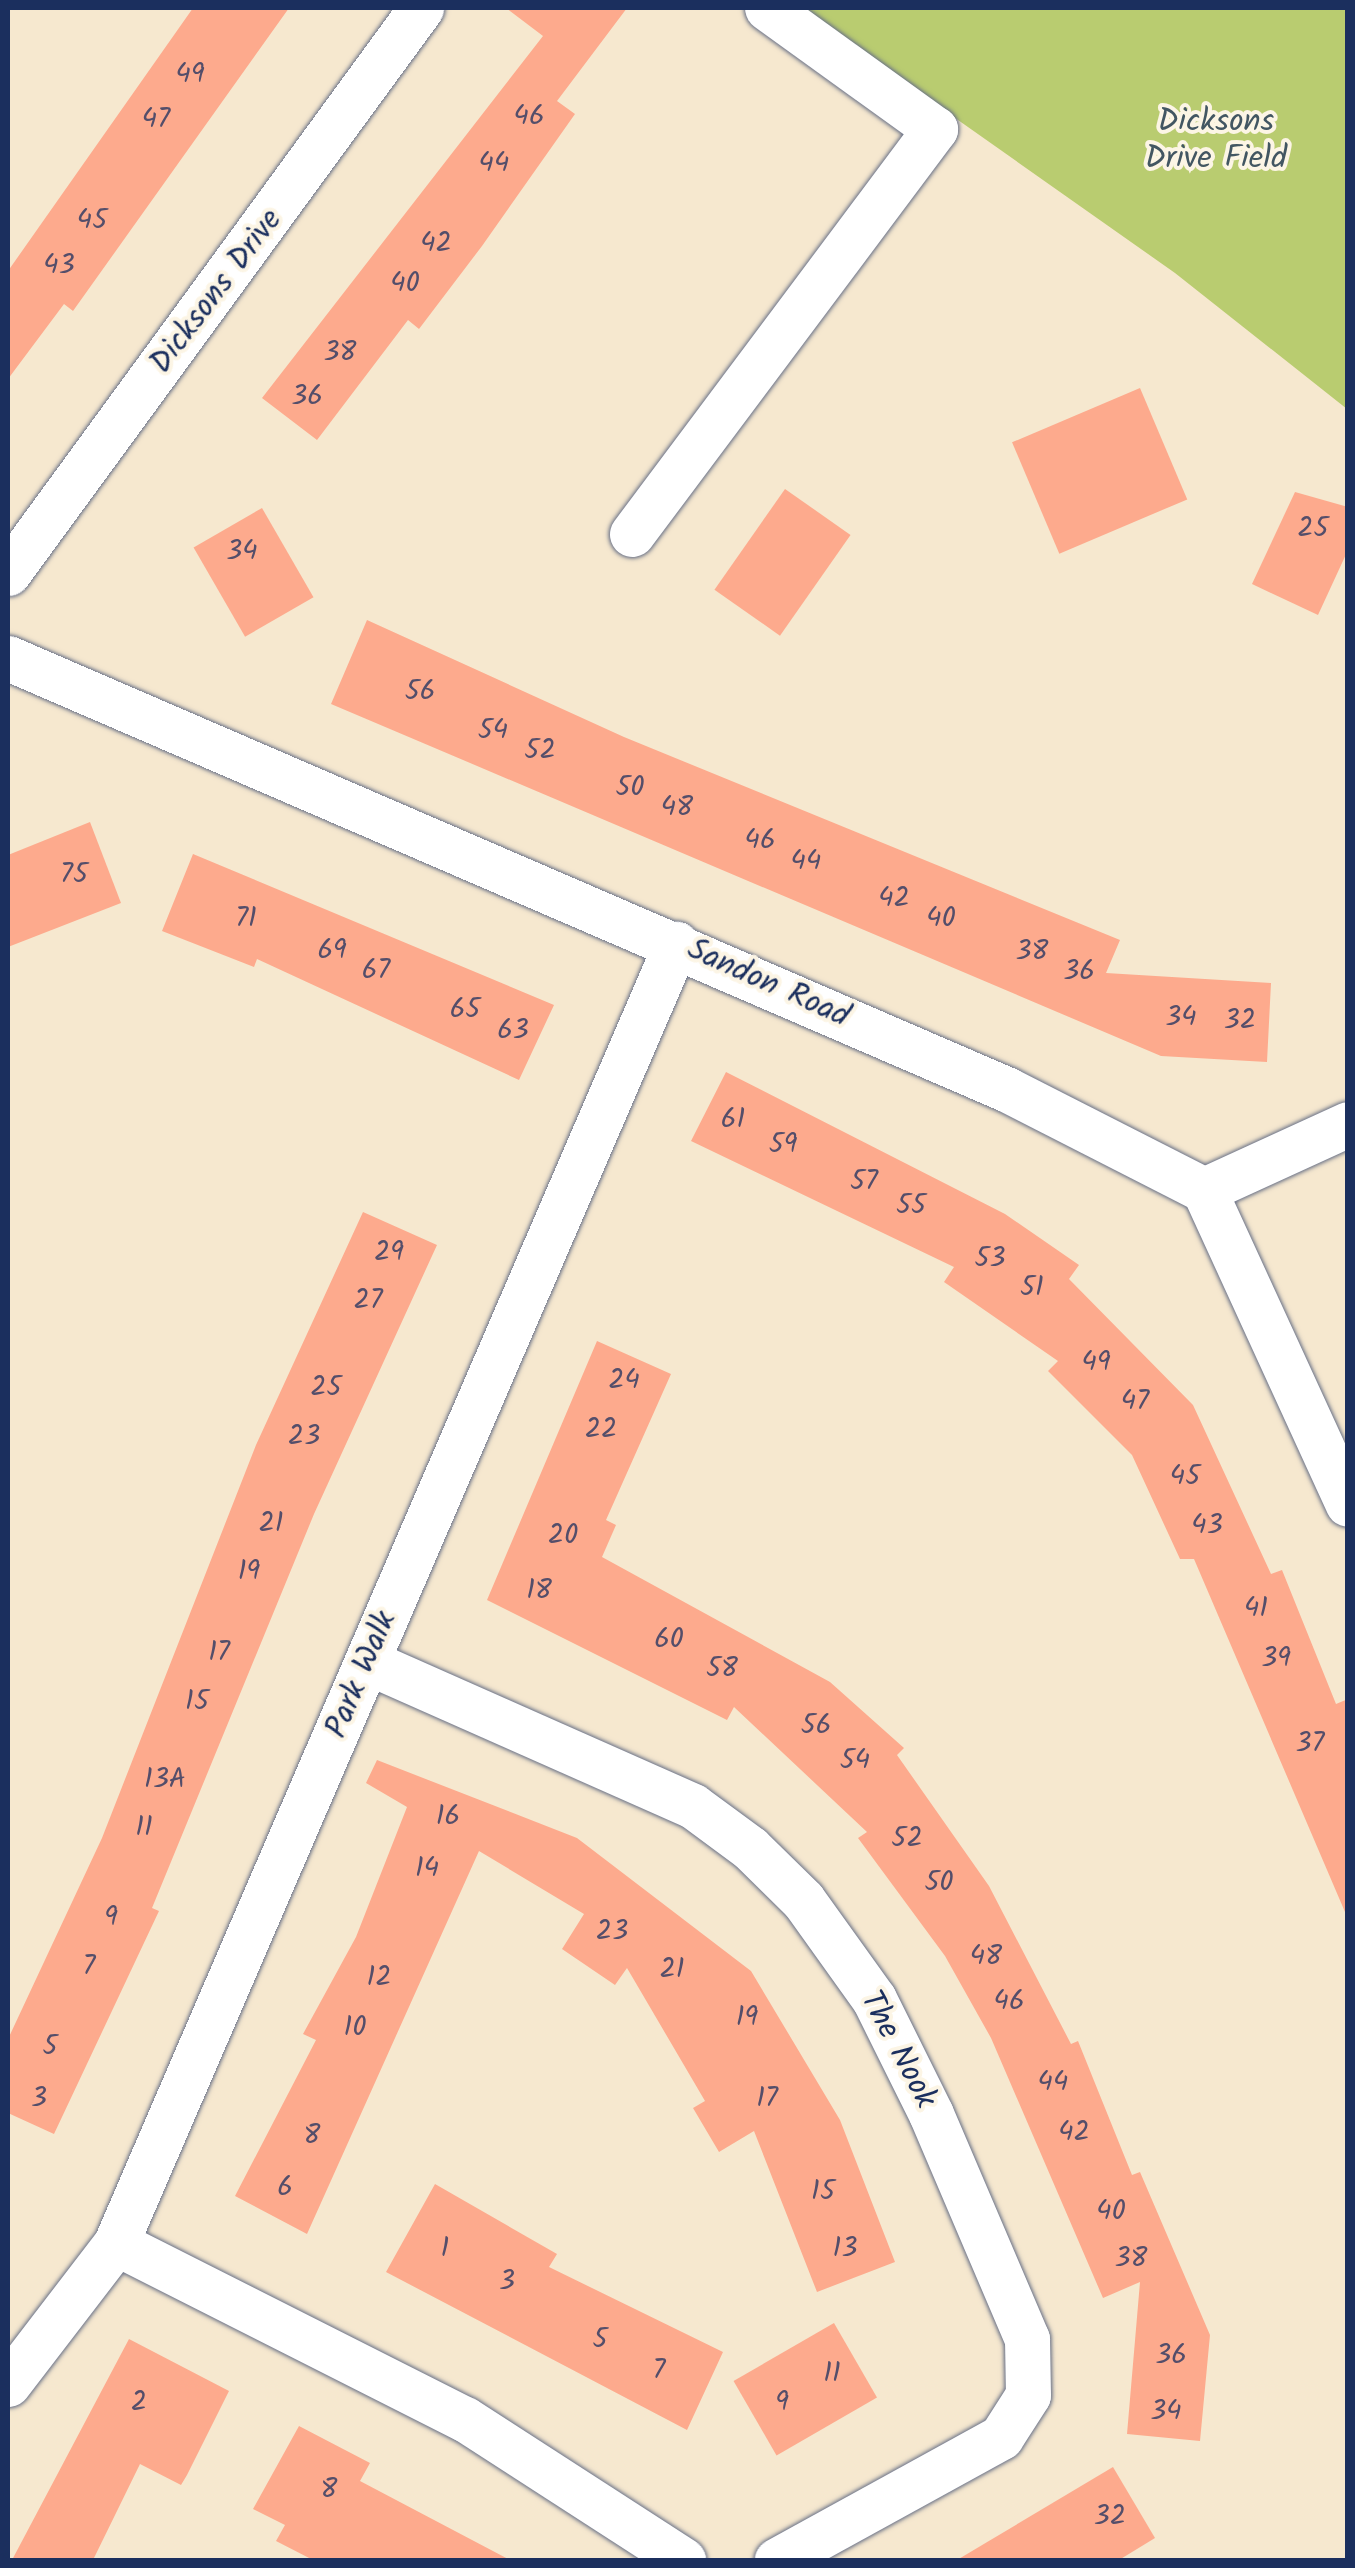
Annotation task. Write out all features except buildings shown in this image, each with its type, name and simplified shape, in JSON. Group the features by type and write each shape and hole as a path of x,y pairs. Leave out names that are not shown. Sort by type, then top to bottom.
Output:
{"street":[{"name":"Dicksons Drive","path":"8,572 421,8"},
{"path":"632,534 935,128 767,8"},
{"name":"Sandon Road","path":"8,658 1008,1090 1204,1190"},
{"name":"Park Walk","path":"8,2384 116,2242 676,944"},
{"path":"1348,1124 1204,1190 1348,1504"},
{"name":"The Nook","path":"368,1662 693,1806 750,1848 804,1900 874,1999 931,2114 1027,2339 1028,2395 1001,2437 777,2560"},
{"path":"116,2242 465,2419 683,2560"}],"green space":[{"name":"Dicksons Drive Field","path":"799,8 1347,8 1347,409 1175,273"}]}
